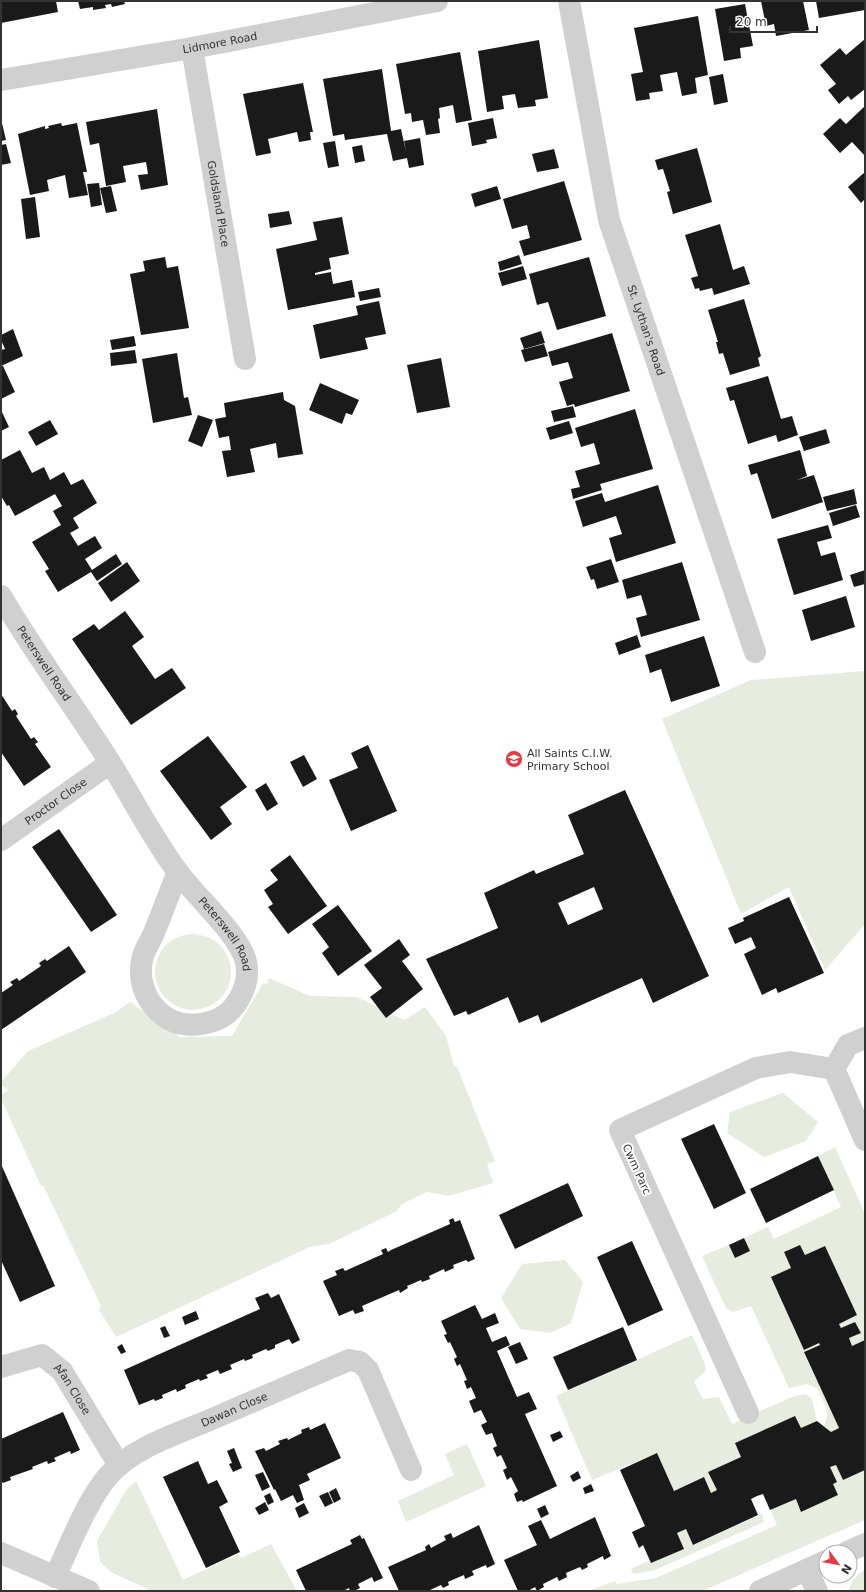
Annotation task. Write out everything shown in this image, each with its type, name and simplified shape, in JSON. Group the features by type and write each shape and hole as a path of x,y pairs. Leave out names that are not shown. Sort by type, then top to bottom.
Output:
{"street":[{"name":"Lidmore Road","path":"1,80 192,48 437,1"},
{"name":"St. Lythan's Road","path":"569,1 609,220 755,652"},
{"name":"Goldsland Place","path":"192,48 245,359"},
{"name":"Peterswell Road","path":"1,596 110,763 178,872 240,946 246,963 246,980 241,997 225,1014 215,1021 198,1025 181,1024 165,1017 152,1006 143,990 140,973 143,956 151,940 178,872"},
{"name":"Proctor Close","path":"1,840 110,763"},
{"path":"865,1038 848,1045 834,1069 865,1140"},
{"name":"Cwm Parc","path":"748,1413 620,1130 756,1068 790,1062 834,1069"},
{"name":"Afan Close","path":"1,1367 42,1355 62,1371 119,1465"},
{"name":"Dawan Close","path":"55,1577 84,1515 108,1476 119,1465 152,1445 349,1360 360,1362 368,1370 411,1470"},
{"path":"1,1553 89,1591"},
{"path":"760,1591 816,1566 817,1591"}],"shaded area":[{"path":"865,671 865,924 825,970 789,887 741,914 662,719 751,680"},
{"path":"185,934 201,934 214,940 225,951 231,964 229,987 214,1004 201,1010 185,1010 172,1004 157,987 155,980 155,964 161,951 178,936"},
{"path":"269,978 310,996 357,997 404,1020 425,1007 446,1036 454,1066 457,1067 495,1161 487,1164 493,1183 449,1196 427,1192 402,1204 397,1211 329,1244 310,1247 116,1337 99,1310 101,1306 43,1185 41,1186 1,1099 1,1095 8,1090 1,1085 1,1082 28,1051 116,1012 130,1002 180,1037 232,1036 263,983 267,984"},
{"path":"783,1093 818,1122 806,1141 764,1157 727,1133 730,1112"},
{"path":"835,1147 865,1214 865,1340 852,1346 849,1338 861,1333 855,1322 841,1328 839,1324 857,1315 825,1246 805,1255 800,1245 784,1252 820,1345 804,1352 839,1428 831,1432 824,1426 827,1416 826,1407 817,1388 807,1384 789,1388 751,1306 733,1312 726,1308 702,1256 729,1245 736,1258 750,1251 744,1238 768,1227 774,1239 841,1207 818,1156"},
{"path":"565,1260 583,1282 571,1323 550,1333 520,1329 501,1298 522,1264"},
{"path":"692,1335 705,1364 706,1370 694,1382 703,1399 719,1397 732,1424 792,1397 806,1394 812,1399 817,1421 801,1428 795,1416 735,1443 741,1457 708,1472 717,1490 711,1493 704,1477 674,1491 657,1453 592,1480 556,1396"},
{"path":"467,1444 486,1486 406,1522 398,1501 454,1475 445,1454"},
{"path":"836,1465 843,1480 865,1470 865,1520 702,1591 589,1591 615,1581 617,1584 656,1578 777,1525 770,1510 796,1499 802,1512 838,1495 833,1484 837,1482 830,1467"},
{"path":"136,1481 183,1580 239,1554 241,1558 271,1544 297,1591 152,1591 111,1572 100,1562 97,1541 126,1490"},
{"path":"762,1514 764,1522 655,1570 633,1574 631,1569 650,1560 651,1563 683,1549 677,1533 686,1529 694,1545"},
{"path":"865,1570 865,1591 849,1591 852,1584 858,1584 859,1574"}],"building":[{"path":"1,1 56,1 58,12 1,23"},
{"path":"78,1 124,1 125,4 112,7 111,4 105,5 106,8 93,10 93,7 80,9"},
{"path":"761,1 803,1 809,30 776,36 774,24 766,26"},
{"path":"816,1 865,1 865,10 819,18"},
{"path":"745,4 753,46 740,48 741,58 724,61 715,9"},
{"path":"698,16 708,75 695,78 697,93 682,96 677,72 660,75 663,91 649,93 650,99 636,101 631,74 643,72 634,28"},
{"path":"865,39 865,89 851,100 848,96 839,104 828,90 836,84 820,65 840,48 846,55"},
{"path":"539,40 548,98 535,100 536,106 518,108 515,94 502,96 504,109 487,112 478,51"},
{"path":"460,52 472,120 456,123 453,105 439,108 440,118 438,119 440,133 426,135 423,120 412,122 411,113 405,114 396,64"},
{"path":"382,69 391,131 401,129 406,152 404,141 420,138 424,165 409,168 407,158 393,161 387,134 345,140 344,134 333,136 323,79"},
{"path":"723,74 728,102 714,105 709,77"},
{"path":"303,83 313,132 310,132 311,140 299,142 297,132 268,139 271,153 256,156 243,94"},
{"path":"865,106 865,156 852,142 840,153 823,134 840,118 846,124"},
{"path":"157,109 168,185 141,190 138,175 148,174 146,162 123,166 126,182 106,186 99,143 90,145 86,122"},
{"path":"493,118 497,138 486,140 487,143 472,146 468,123"},
{"path":"1,119 6,140 1,141"},
{"path":"61,123 62,126 77,123 87,172 83,172 88,195 69,198 65,175 47,180 49,191 30,195 18,134 45,126 45,129 49,128 48,126"},
{"path":"335,141 339,166 328,168 323,143"},
{"path":"6,144 11,163 1,165 1,145"},
{"path":"362,145 365,161 355,163 352,147"},
{"path":"697,148 712,202 673,214 667,192 670,191 663,169 658,170 655,160"},
{"path":"554,149 559,168 537,172 532,154"},
{"path":"865,172 865,199 861,203 848,187"},
{"path":"564,181 582,240 524,256 519,241 530,238 527,225 512,229 503,199"},
{"path":"99,183 102,205 91,207 87,184"},
{"path":"111,186 117,211 106,213 100,188"},
{"path":"497,186 501,199 475,207 471,194"},
{"path":"35,197 40,237 26,239 21,199"},
{"path":"289,211 292,224 270,228 268,214"},
{"path":"342,217 349,254 329,258 331,269 315,273 315,275 331,272 333,284 352,280 355,297 288,310 276,249 317,240 313,222"},
{"path":"720,224 733,270 744,266 750,284 714,295 712,288 700,291 699,288 695,289 691,278 698,276 685,235"},
{"path":"519,255 522,264 500,271 498,262"},
{"path":"165,257 167,268 178,266 189,328 141,335 130,274 145,271 143,261"},
{"path":"589,257 606,316 557,330 548,302 537,305 529,274"},
{"path":"523,266 527,279 502,286 498,273"},
{"path":"379,288 381,297 360,301 358,292"},
{"path":"744,299 761,356 758,358 760,366 730,375 723,353 719,354 716,342 718,342 708,310"},
{"path":"379,301 386,334 365,338 368,349 320,359 313,325 358,315 356,306"},
{"path":"13,329 23,356 1,366 1,350 5,349 1,340 1,335"},
{"path":"541,331 545,343 524,349 520,338"},
{"path":"612,333 630,391 575,407 574,404 567,406 559,382 573,378 568,362 552,366 548,352"},
{"path":"134,336 136,346 112,350 110,340"},
{"path":"544,344 548,356 525,362 521,350"},
{"path":"135,350 137,363 111,366 110,353"},
{"path":"177,353 184,398 188,397 192,415 153,423 142,359"},
{"path":"441,358 450,407 417,413 407,365"},
{"path":"1,366 3,366 15,392 1,399"},
{"path":"768,376 781,419 792,416 798,435 778,442 776,435 748,444 734,400 730,401 726,388"},
{"path":"320,383 359,400 352,415 346,413 342,424 309,410"},
{"path":"283,392 284,400 295,406 303,454 278,458 276,443 250,449 255,472 227,477 222,451 231,450 229,436 219,438 215,419 226,417 224,403"},
{"path":"573,406 576,417 554,422 551,411"},
{"path":"635,409 653,469 600,484 602,490 573,499 571,489 580,487 575,471 600,464 594,443 581,447 575,428"},
{"path":"1,410 9,427 1,431"},
{"path":"198,415 213,420 202,447 188,441"},
{"path":"50,420 58,434 36,446 28,432"},
{"path":"569,421 573,433 550,440 546,428"},
{"path":"826,429 830,443 804,451 799,437"},
{"path":"20,450 32,473 44,467 50,480 64,472 71,485 83,479 97,503 73,518 79,528 70,533 78,546 95,536 102,548 85,559 92,570 116,554 122,564 97,581 91,572 58,592 45,571 49,569 32,542 61,525 53,511 62,506 55,494 15,516 9,505 7,506 1,496 1,460"},
{"path":"800,450 807,476 797,480 814,475 823,502 772,519 757,473 751,475 748,465"},
{"path":"658,485 676,543 616,562 609,538 622,534 616,516 583,527 575,501 602,493 605,502"},
{"path":"854,489 857,504 827,511 823,497"},
{"path":"856,505 860,517 833,526 829,513"},
{"path":"828,525 832,538 817,542 821,556 835,552 843,580 794,595 777,539"},
{"path":"611,559 619,582 597,589 594,579 591,580 586,567"},
{"path":"127,562 140,581 111,602 98,583"},
{"path":"682,562 700,620 641,637 636,618 647,615 641,595 627,599 622,580"},
{"path":"865,570 865,584 854,587 850,575"},
{"path":"846,596 855,627 811,641 802,610"},
{"path":"125,611 144,637 132,646 155,679 172,668 186,688 131,725 72,639 94,624 99,630"},
{"path":"637,635 641,647 619,655 615,643"},
{"path":"704,636 720,686 671,702 661,669 650,673 645,655"},
{"path":"1,694 12,711 15,709 18,714 16,716 31,739 34,737 38,742 35,744 51,767 24,786 1,752"},
{"path":"208,736 247,787 220,807 232,824 211,840 160,771"},
{"path":"368,745 397,811 351,831 329,780 358,768 351,753"},
{"path":"304,755 317,779 303,787 290,762"},
{"path":"266,783 278,804 267,811 255,790"},
{"path":"625,790 709,976 653,1003 642,978 541,1023 538,1015 519,1023 508,997 468,1015 466,1011 454,1016 426,959 498,928 484,893 534,870 536,874 584,854 568,815","holes":["594,887 603,909 568,925 558,903"]},
{"path":"59,829 117,915 91,932 32,847"},
{"path":"290,855 327,906 288,934 268,907 273,904 264,890 278,880 270,870"},
{"path":"789,897 824,973 778,993 776,988 762,995 744,954 756,948 751,937 735,944 728,928 744,921 743,918"},
{"path":"338,905 372,951 338,976 322,953 329,947 312,924"},
{"path":"399,939 410,955 402,961 423,989 386,1018 370,997 382,988 364,965"},
{"path":"69,946 86,972 1,1030 1,993 13,985 10,982 17,978 19,981 41,966 39,963 45,959 47,961"},
{"path":"714,1124 746,1193 714,1209 681,1139"},
{"path":"818,1156 834,1190 766,1223 750,1189"},
{"path":"1,1164 55,1286 20,1302 1,1260"},
{"path":"568,1183 583,1216 515,1249 499,1215"},
{"path":"453,1218 455,1222 460,1220 475,1259 468,1262 466,1260 453,1265 454,1268 445,1272 444,1269 429,1276 430,1279 422,1282 421,1280 407,1286 408,1288 400,1293 399,1290 362,1306 364,1311 355,1314 353,1310 339,1316 323,1281 337,1275 335,1271 343,1268 345,1271 383,1254 381,1250 386,1248 388,1252 450,1224 449,1220"},
{"path":"744,1238 750,1251 735,1258 729,1245"},
{"path":"632,1241 663,1310 628,1326 597,1257"},
{"path":"800,1245 805,1255 825,1246 857,1315 839,1324 841,1328 855,1322 861,1333 849,1338 852,1346 865,1340 865,1470 843,1480 836,1465 830,1467 837,1482 833,1484 838,1495 801,1512 796,1499 770,1510 763,1494 757,1496 751,1499 758,1515 693,1545 686,1529 677,1533 684,1549 651,1563 643,1545 639,1548 632,1532 645,1526 620,1470 657,1453 674,1491 704,1477 711,1493 717,1490 708,1472 741,1457 735,1443 795,1416 801,1428 817,1421 831,1432 839,1428 804,1352 820,1345 819,1343 804,1350 771,1277 791,1268 784,1252"},
{"path":"268,1293 271,1298 279,1294 300,1340 292,1344 289,1339 275,1345 275,1348 268,1351 266,1349 252,1355 253,1358 245,1361 244,1359 230,1365 232,1369 220,1374 218,1370 206,1375 208,1378 200,1381 199,1379 185,1385 186,1388 177,1392 176,1389 162,1395 163,1398 155,1401 154,1399 139,1405 124,1370 260,1309 255,1298"},
{"path":"475,1305 482,1319 495,1313 499,1323 486,1328 492,1342 506,1336 510,1345 497,1351 517,1397 529,1392 537,1409 525,1414 557,1486 523,1502 522,1500 517,1502 514,1494 518,1491 511,1477 507,1480 503,1470 507,1468 501,1455 497,1457 493,1448 497,1446 492,1433 486,1435 481,1425 487,1422 481,1410 474,1413 469,1401 476,1398 471,1387 467,1389 464,1381 467,1380 460,1364 457,1366 454,1359 457,1357 450,1342 448,1343 444,1335 447,1334 441,1321"},
{"path":"196,1311 199,1319 185,1325 182,1317"},
{"path":"165,1326 170,1336 164,1338 160,1328"},
{"path":"623,1327 637,1360 568,1390 553,1357"},
{"path":"520,1342 528,1359 516,1364 508,1347"},
{"path":"122,1344 126,1352 121,1354 117,1347"},
{"path":"63,1412 80,1450 71,1454 70,1451 54,1458 56,1461 48,1464 47,1461 32,1467 33,1469 10,1477 11,1480 3,1483 1,1481 1,1439"},
{"path":"325,1423 341,1458 307,1474 310,1480 299,1485 304,1500 297,1503 293,1495 281,1501 255,1451 264,1448 266,1451 280,1444 278,1441 287,1438 288,1440 302,1433 301,1430 309,1427 310,1430"},
{"path":"560,1431 563,1437 553,1442 550,1435"},
{"path":"234,1448 242,1468 233,1472 229,1464 232,1463 227,1451"},
{"path":"198,1461 208,1484 217,1480 228,1502 219,1507 240,1552 206,1568 163,1477"},
{"path":"578,1471 581,1478 573,1482 570,1476"},
{"path":"263,1472 270,1487 262,1491 255,1475"},
{"path":"591,1484 594,1491 585,1494 583,1488"},
{"path":"336,1488 341,1499 334,1503 329,1492"},
{"path":"328,1492 333,1503 325,1507 319,1496"},
{"path":"270,1493 274,1502 268,1505 264,1496"},
{"path":"265,1502 269,1510 259,1515 255,1508"},
{"path":"304,1503 309,1513 299,1518 295,1508"},
{"path":"545,1505 549,1514 541,1518 537,1509"},
{"path":"595,1517 611,1556 604,1560 603,1556 587,1564 588,1567 582,1570 580,1567 566,1573 567,1577 559,1581 557,1577 543,1584 544,1587 537,1591 535,1587 528,1591 518,1591 504,1560 537,1545 528,1526 541,1520 550,1539"},
{"path":"479,1525 495,1564 487,1568 486,1565 472,1571 474,1575 465,1579 464,1575 450,1581 448,1582 449,1585 443,1588 441,1585 428,1591 399,1591 388,1567 426,1550 425,1547 429,1544 431,1548 446,1540 444,1536 451,1533 453,1538"},
{"path":"360,1535 362,1539 364,1538 383,1578 374,1582 372,1577 358,1584 360,1588 354,1591 350,1591 349,1588 343,1591 306,1591 296,1570 352,1544 350,1540"}],"place":[{"name":"All Saints C.I.W. Primary School","path":"514,759"}]}
